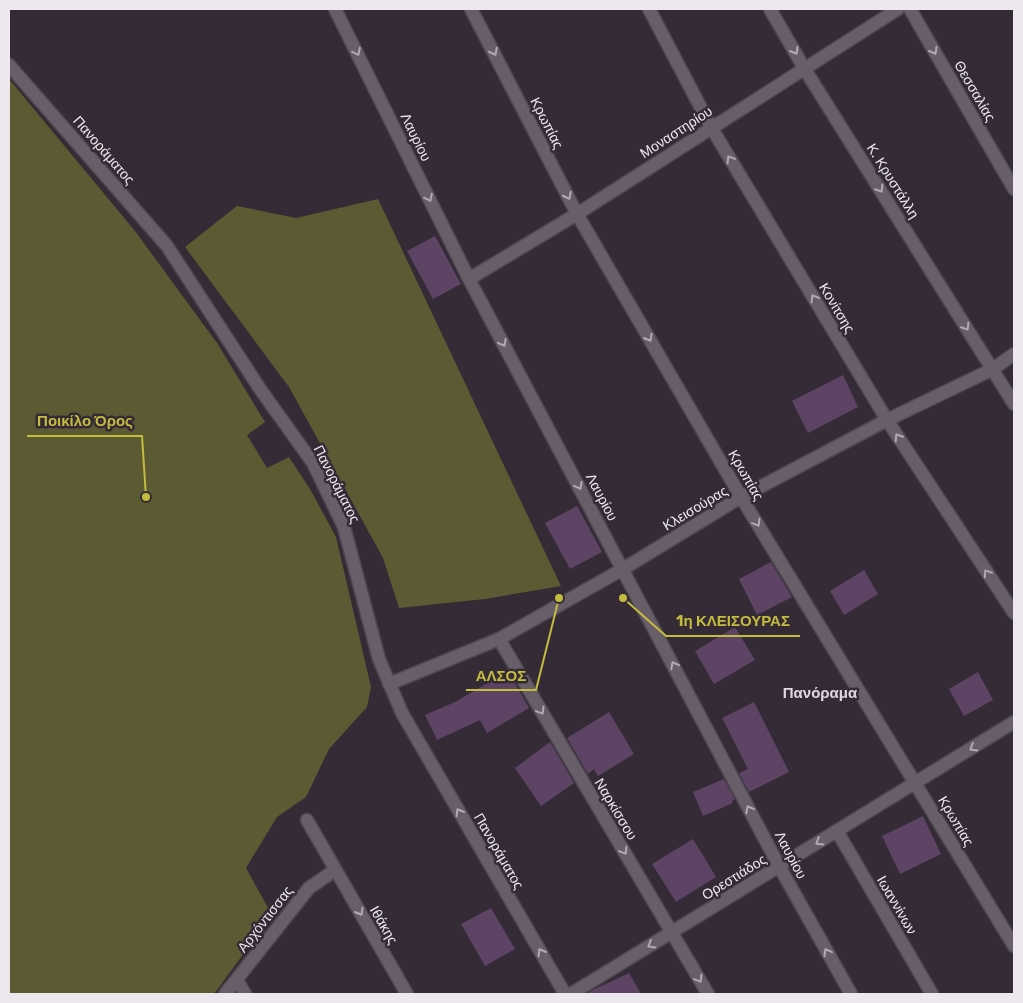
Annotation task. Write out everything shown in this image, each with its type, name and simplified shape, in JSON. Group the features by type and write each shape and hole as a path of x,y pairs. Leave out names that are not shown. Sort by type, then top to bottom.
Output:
{"street":[{"name":"Λαυρίου","path":"335,9 469,279 779,866 851,994"},
{"name":"Κρωπίας","path":"471,9 577,214 741,497 1014,946"},
{"name":"Κονίτσης","path":"650,9 711,127 887,420 1014,614"},
{"name":"Κ. Κρυστάλλη","path":"770,9 804,68 1014,404"},
{"name":"Μοναστηρίου","path":"469,279 577,214 898,9"},
{"name":"Θεσσαλίας","path":"910,9 1014,189"},
{"name":"Πανοράματος","path":"9,64 167,246 260,389 313,462 344,527 379,659 402,713 565,994"},
{"name":"Κλεισούρας","path":"390,684 499,639 623,569 741,497 887,420 993,369 1014,354"},
{"name":"Ναρκίσσου","path":"499,639 708,994"},
{"name":"Ορεστιάδος","path":"571,994 1014,722"},
{"name":"Ιθάκης","path":"307,820 407,994"},
{"name":"Ιωαννίνων","path":"837,831 932,994"},
{"name":"Αρχόντισσας","path":"226,994 309,888 335,870"},
{"path":"237,980 245,994"}],"shaded area":[{"path":"9,79 135,231 217,343 265,422 247,435 267,468 289,457 310,489 336,537 371,687 367,707 329,749 306,797 277,817 246,868 272,915 214,994 9,994"},
{"path":"378,199 561,586 485,599 399,608 383,558 289,387 185,247 237,206 296,218"}],"building":[{"path":"435,236 461,284 433,299 407,251"},
{"path":"843,375 858,407 808,433 792,401"},
{"path":"577,506 602,552 570,569 545,523"},
{"path":"771,562 792,597 757,615 739,579"},
{"path":"864,570 878,594 844,615 830,591"},
{"path":"735,627 755,660 714,684 695,651"},
{"path":"508,671 529,708 487,733 480,720 437,740 425,715 455,702"},
{"path":"978,672 993,700 964,716 949,689"},
{"path":"754,702 789,772 749,792 739,773 748,769 722,718"},
{"path":"609,712 634,754 598,776 594,769 588,774 567,738"},
{"path":"550,742 574,783 541,806 515,768"},
{"path":"724,779 735,799 732,801 733,803 703,816 693,792"},
{"path":"923,816 941,854 900,874 882,836"},
{"path":"693,839 716,877 676,902 652,864"},
{"path":"491,908 515,949 485,966 461,924"},
{"path":"629,973 641,994 586,994 595,989"}],"place":[{"name":"Ποικίλο Όρος","path":"146,497"},
{"name":"ΑΛΣΟΣ","path":"559,598"},
{"name":"1η ΚΛΕΙΣΟΥΡΑΣ","path":"623,598"}],"district":[{"name":"Πανόραμα","path":"820,693"}]}
